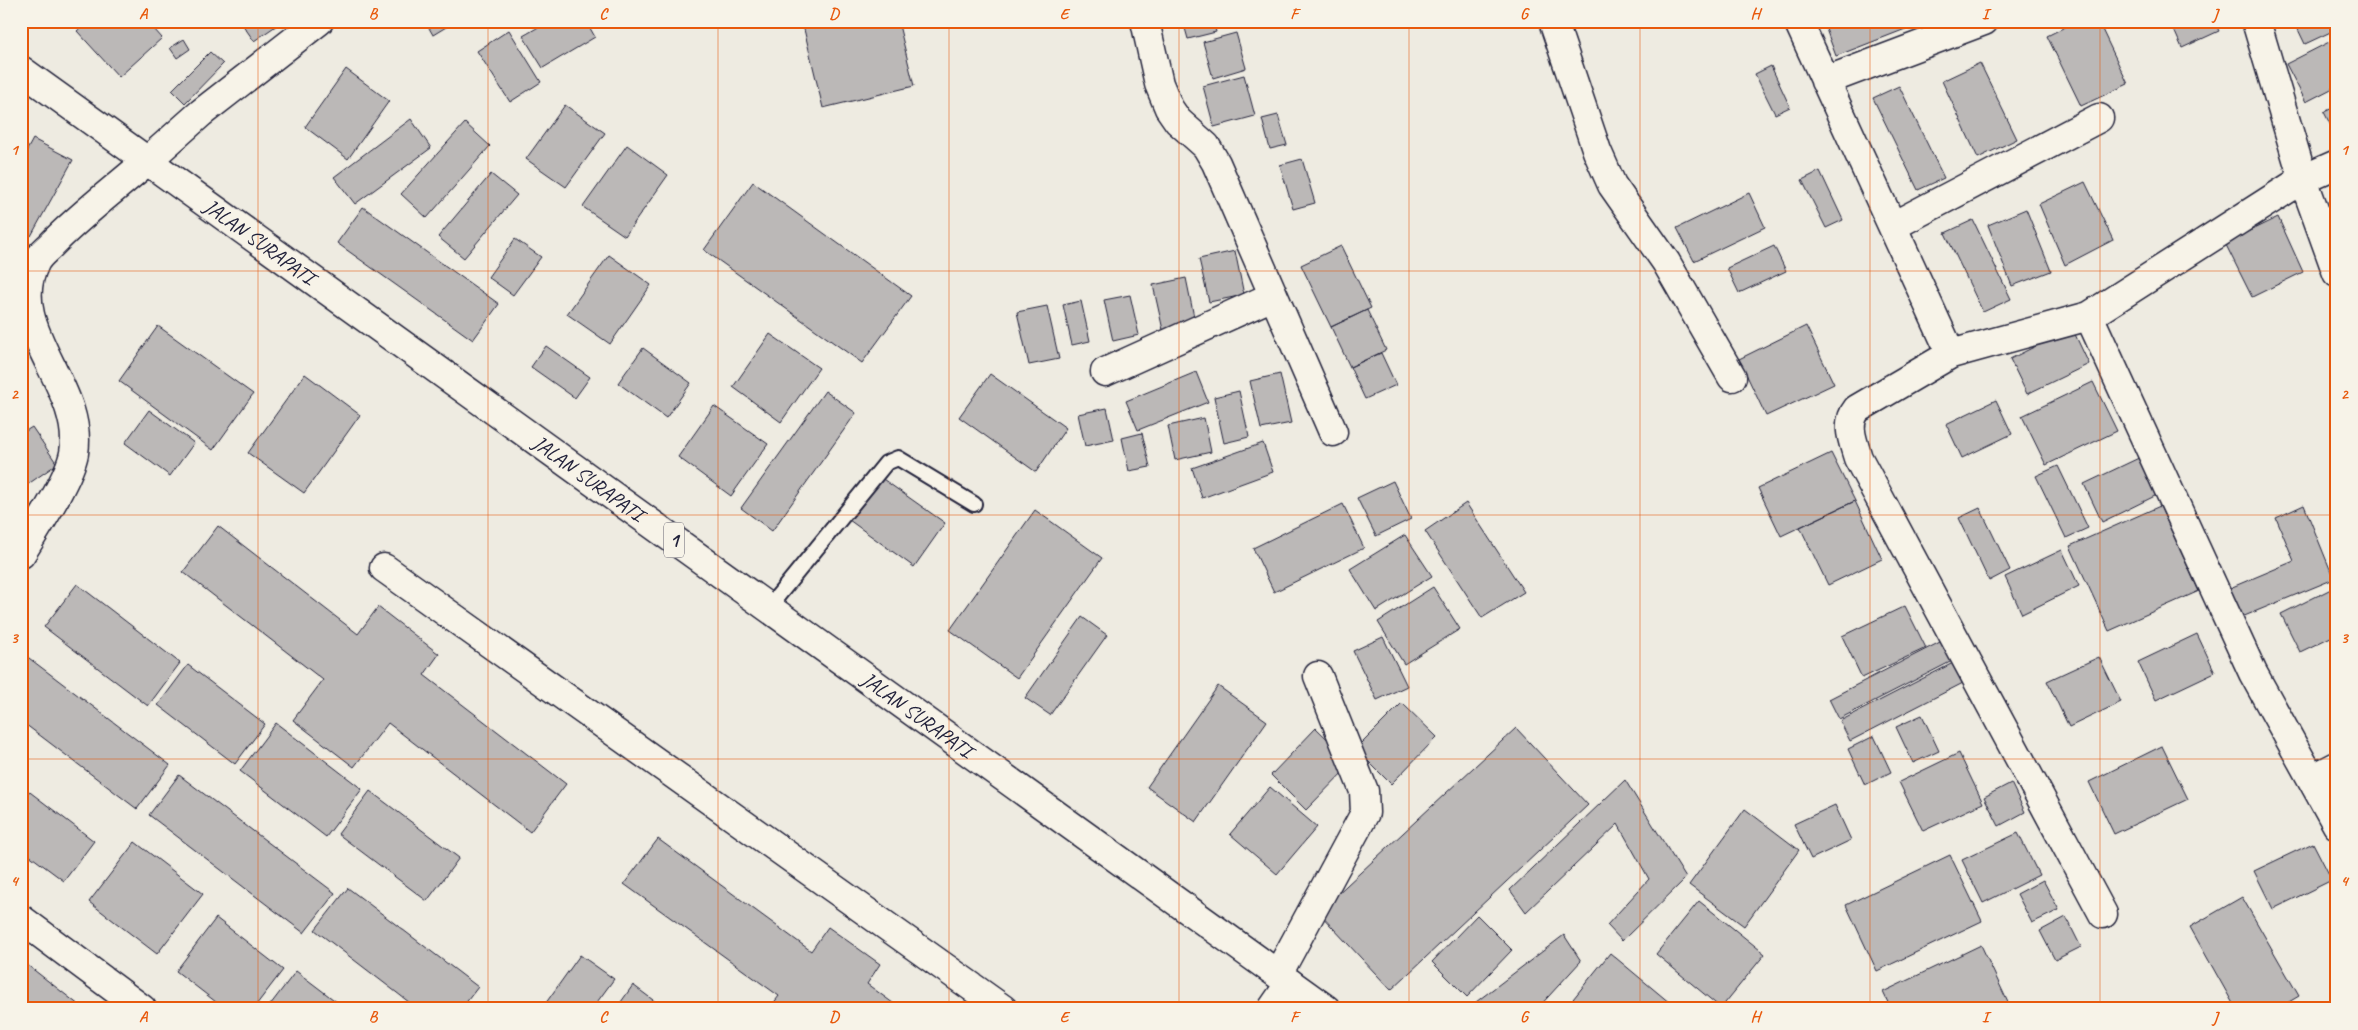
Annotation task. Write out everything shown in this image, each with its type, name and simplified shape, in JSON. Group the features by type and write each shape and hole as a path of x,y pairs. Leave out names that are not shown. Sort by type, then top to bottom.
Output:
{"main road":[{"path":"21,554 69,470 74,452 73,425 65,391 30,318 28,283 36,261 59,236 200,113 319,21"},
{"path":"1145,21 1159,84 1169,108 1178,121 1206,146 1216,163 1334,432"},
{"path":"1553,21 1597,151 1612,185 1666,262 1732,377"},
{"path":"1798,21 1951,354"},
{"path":"1825,82 1984,21"},
{"path":"2256,21 2303,179 2337,273"},
{"name":"JALAN SURAPATI","path":"21,70 1326,1009"},
{"path":"1893,226 2099,118"},
{"path":"2103,914 1858,458 1850,432 1852,416 1857,409 1951,354 2090,316 2303,179 2337,164"},
{"path":"1105,372 1274,296"},
{"path":"2090,316 2252,673 2337,824"},
{"path":"384,568 1003,1009"},
{"path":"1272,1009 1284,978 1365,814 1364,791 1318,676"},
{"path":"2312,779 2337,766"},
{"path":"21,919 142,1009"}],"lane":[{"path":"768,608 886,463 892,459 898,458 974,504"}],"building":[{"path":"88,21 147,21 162,38 119,77 77,31"},
{"path":"240,21 283,21 254,41"},
{"path":"425,21 456,21 433,35"},
{"path":"549,21 586,21 595,37 543,68 523,36"},
{"path":"802,21 898,21 914,86 823,108"},
{"path":"1183,21 1213,21 1216,32 1188,39"},
{"path":"1823,21 1906,21 1908,28 1836,56"},
{"path":"2077,21 2098,21 2128,84 2081,106 2047,36"},
{"path":"2170,21 2214,21 2219,31 2182,48"},
{"path":"2294,21 2337,21 2337,29 2305,44"},
{"path":"509,30 541,82 510,102 477,51"},
{"path":"1236,33 1246,68 1213,78 1203,42"},
{"path":"2337,38 2337,86 2306,102 2286,64"},
{"path":"184,39 190,49 177,58 170,48"},
{"path":"210,52 223,64 185,103 172,90"},
{"path":"1980,63 2017,139 1978,158 1942,81"},
{"path":"1771,66 1790,107 1775,114 1755,74"},
{"path":"346,69 389,101 348,159 305,127"},
{"path":"1244,75 1255,116 1214,127 1203,86"},
{"path":"1899,86 1944,178 1918,190 1873,98"},
{"path":"565,105 605,133 566,187 526,159"},
{"path":"2337,106 2337,138 2324,112"},
{"path":"1278,115 1287,145 1270,149 1262,119"},
{"path":"411,119 431,148 355,204 334,177"},
{"path":"465,123 490,146 427,218 401,194"},
{"path":"33,139 73,160 31,236 21,231 21,161"},
{"path":"627,145 668,175 625,236 583,207"},
{"path":"1302,159 1315,203 1293,209 1280,165"},
{"path":"1820,171 1843,220 1826,228 1802,180"},
{"path":"491,174 517,195 464,258 438,237"},
{"path":"753,182 911,296 862,363 704,250"},
{"path":"2085,182 2113,240 2065,265 2039,204"},
{"path":"1749,193 1765,227 1694,261 1677,228"},
{"path":"363,207 499,304 473,340 337,243"},
{"path":"2026,209 2051,271 2012,286 1988,225"},
{"path":"2278,217 2303,272 2252,297 2225,243"},
{"path":"1973,220 2011,299 1983,312 1945,233"},
{"path":"515,239 541,257 513,295 488,277"},
{"path":"1341,246 1371,308 1331,327 1301,265"},
{"path":"1774,246 1786,271 1739,293 1727,268"},
{"path":"1235,251 1244,295 1209,302 1199,259"},
{"path":"609,255 651,285 610,344 567,314"},
{"path":"1186,278 1195,322 1163,330 1153,285"},
{"path":"1130,295 1139,335 1113,341 1104,300"},
{"path":"1081,301 1090,341 1072,345 1063,305"},
{"path":"1047,306 1059,359 1029,365 1017,312"},
{"path":"1367,310 1386,350 1350,367 1331,327"},
{"path":"158,326 253,394 213,450 119,381"},
{"path":"1806,326 1834,384 1766,416 1739,359"},
{"path":"2072,328 2089,364 2027,394 2010,359"},
{"path":"770,334 819,368 781,422 733,387"},
{"path":"546,346 590,377 575,398 531,367"},
{"path":"643,348 691,383 666,418 618,383"},
{"path":"1381,353 1396,385 1365,399 1350,367"},
{"path":"1196,372 1208,402 1138,430 1126,401"},
{"path":"305,374 360,415 304,493 248,453"},
{"path":"990,374 1066,428 1036,472 959,417"},
{"path":"1280,374 1291,423 1261,429 1250,381"},
{"path":"2093,382 2117,431 2046,465 2022,416"},
{"path":"825,391 856,413 772,531 741,508"},
{"path":"1239,391 1249,437 1224,443 1214,397"},
{"path":"1996,400 2012,434 1962,458 1946,424"},
{"path":"714,406 768,444 731,496 678,457"},
{"path":"1107,408 1114,440 1085,446 1078,414"},
{"path":"149,410 194,443 170,476 125,443"},
{"path":"1204,418 1211,452 1175,460 1168,426"},
{"path":"32,427 57,464 21,489 21,434"},
{"path":"1142,433 1150,467 1129,471 1122,438"},
{"path":"1263,443 1273,472 1202,498 1192,468"},
{"path":"1831,453 1855,501 1781,536 1758,488"},
{"path":"2143,456 2161,493 2102,522 2084,484"},
{"path":"2058,466 2088,528 2066,538 2036,476"},
{"path":"880,477 945,523 914,567 849,520"},
{"path":"1393,481 1411,519 1376,536 1357,498"},
{"path":"1855,501 1882,559 1828,585 1800,527"},
{"path":"1466,503 1524,592 1482,618 1425,531"},
{"path":"1343,504 1364,548 1274,592 1253,548"},
{"path":"2304,505 2334,579 2242,617 2230,588 2294,561 2276,518"},
{"path":"2160,506 2199,591 2109,631 2070,546"},
{"path":"1980,508 2010,570 1989,581 1959,518"},
{"path":"1035,510 1102,558 1017,678 950,630"},
{"path":"218,526 358,634 378,607 439,654 424,675 566,784 530,832 388,723 354,767 293,720 323,680 183,572"},
{"path":"1405,535 1432,576 1376,611 1350,569"},
{"path":"2062,550 2079,586 2022,614 2005,577"},
{"path":"77,584 180,663 148,706 44,627"},
{"path":"2337,586 2337,634 2300,652 2281,614"},
{"path":"1433,587 1460,629 1404,664 1378,622"},
{"path":"1905,606 1926,648 1862,678 1842,636"},
{"path":"1082,617 1107,635 1050,715 1025,698"},
{"path":"2197,634 2215,672 2156,700 2138,662"},
{"path":"1383,637 1407,686 1377,700 1353,651"},
{"path":"1942,641 1952,661 1839,719 1829,699"},
{"path":"21,652 170,765 137,809 21,721"},
{"path":"2099,657 2121,702 2069,727 2047,681"},
{"path":"1953,663 1963,683 1850,741 1840,721"},
{"path":"188,665 265,724 235,764 158,705"},
{"path":"1218,686 1267,721 1196,822 1147,787"},
{"path":"1402,703 1437,737 1391,784 1356,749"},
{"path":"1922,715 1939,751 1913,763 1896,727"},
{"path":"276,723 362,789 326,837 240,771"},
{"path":"1316,728 1352,763 1306,810 1271,775"},
{"path":"1516,728 1588,805 1391,990 1318,912"},
{"path":"1874,736 1891,772 1865,785 1848,749"},
{"path":"2162,746 2188,799 2114,834 2089,782"},
{"path":"1959,753 1983,803 1923,831 1899,782"},
{"path":"179,775 335,893 304,933 149,815"},
{"path":"1625,780 1686,878 1622,941 1607,925 1649,879 1618,824 1526,912 1510,890"},
{"path":"2011,783 2025,812 1999,826 1984,797"},
{"path":"22,786 94,841 64,881 21,849"},
{"path":"1270,787 1317,827 1277,874 1230,834"},
{"path":"370,791 459,858 427,901 338,834"},
{"path":"1835,805 1851,840 1811,859 1794,824"},
{"path":"1745,809 1799,850 1744,926 1689,885"},
{"path":"2018,833 2039,875 1983,903 1962,860"},
{"path":"658,839 811,951 828,927 880,964 867,984 901,1009 769,1009 779,996 624,884"},
{"path":"135,842 203,894 157,954 89,902"},
{"path":"2313,843 2332,880 2273,909 2254,871"},
{"path":"1950,855 1982,921 1877,971 1846,905"},
{"path":"2043,880 2059,910 2032,923 2017,894"},
{"path":"348,888 478,987 461,1009 418,1009 315,930"},
{"path":"2242,897 2299,996 2277,1009 2236,1009 2190,927"},
{"path":"1699,901 1765,954 1721,1008 1656,954"},
{"path":"1477,915 1512,950 1467,997 1432,962"},
{"path":"2066,917 2081,947 2055,960 2040,931"},
{"path":"216,918 283,970 253,1009 225,1009 176,971"},
{"path":"1564,935 1581,961 1537,1009 1482,1009 1476,1002"},
{"path":"1981,945 2011,1009 1891,1009 1883,992"},
{"path":"1610,953 1676,1008 1676,1009 1565,1009"},
{"path":"580,955 614,979 592,1009 545,1009 543,1007"},
{"path":"21,960 84,1009 21,1009"},
{"path":"296,971 346,1009 267,1009"},
{"path":"633,985 665,1009 616,1009"},
{"path":"1685,1002 1694,1009 1680,1009"}]}
